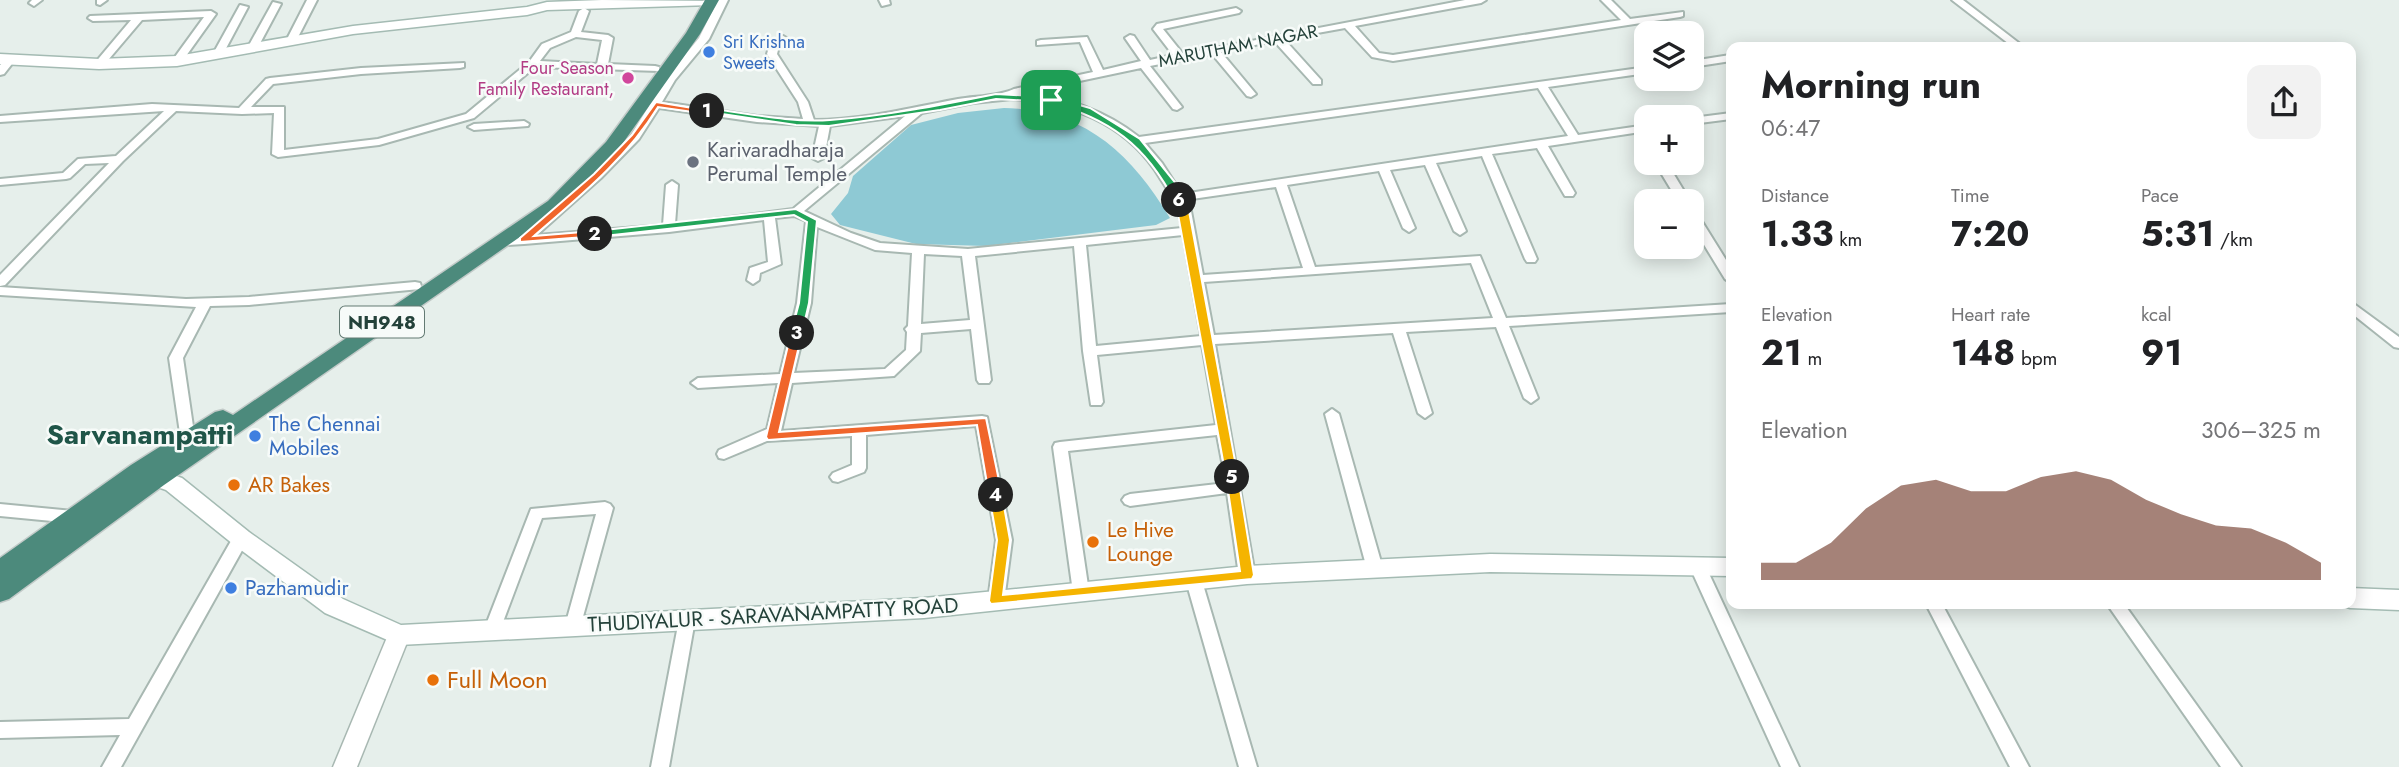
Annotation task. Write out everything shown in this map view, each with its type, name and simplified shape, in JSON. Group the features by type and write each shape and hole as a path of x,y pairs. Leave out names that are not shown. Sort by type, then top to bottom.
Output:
{"highway":[{"name":"NH948","path":"0,592 188,440 527,213 595,146 706,2"},
{"name":"NH948","path":"0,570 73,517 148,475 437,284 515,240 612,146 649,103 693,34 706,2"}],"main road":[{"path":"527,11 547,6 706,2"},
{"path":"3,64 177,61 353,30 527,11 584,11 706,2"},
{"name":"THUDIYALUR - SARAVANAMPATTY ROAD","path":"148,475 174,484 241,538 334,606 399,635 924,608 1247,575 1490,563 1726,567"},
{"path":"2356,598 2399,600"}],"street":[{"path":"291,41 312,0"},
{"name":"MARUTHAM NAGAR","path":"996,96 1434,4 1482,0"},
{"path":"1605,0 1627,21"},
{"path":"1957,0 2012,42"},
{"path":"253,47 276,4"},
{"path":"218,54 243,7"},
{"path":"575,34 584,11"},
{"path":"1180,57 1158,29 1160,26 1236,11"},
{"path":"1348,24 1376,55 1393,58 1680,13"},
{"path":"93,18 211,14 177,61"},
{"path":"99,64 139,18"},
{"path":"473,125 533,64 546,46 575,34 608,37 602,66"},
{"path":"1130,38 1177,107"},
{"path":"1277,38 1317,82"},
{"path":"783,39 773,49 772,54 803,102 810,122"},
{"path":"1041,43 1083,39 1099,73"},
{"path":"1214,50 1251,94"},
{"path":"1704,62 1726,59"},
{"path":"533,64 655,69"},
{"path":"242,111 270,81 361,71 460,65"},
{"path":"1137,141 1634,72"},
{"path":"1541,85 1575,139"},
{"path":"649,103 825,123 996,96 1051,100 1087,110 1137,141 1173,186 1185,211 1247,575"},
{"path":"0,119 69,112 173,108 242,111 280,109 278,154 379,142 473,125 524,124"},
{"path":"0,282 119,159 173,108"},
{"path":"796,212 919,110"},
{"path":"1704,120 1726,117"},
{"path":"818,158 825,123"},
{"path":"1178,198 1575,139 1634,133"},
{"path":"1541,144 1569,192"},
{"path":"1486,153 1531,259"},
{"path":"0,182 66,176 82,161 119,159"},
{"path":"1430,162 1460,231"},
{"path":"1384,169 1409,228"},
{"path":"1281,184 1310,271"},
{"path":"669,228 672,185"},
{"path":"515,240 669,228 796,212 879,247 968,253 1188,231"},
{"path":"753,281 754,271 775,264 769,215"},
{"path":"812,220 804,303 772,437 982,421 1004,540 996,601"},
{"path":"1704,235 1726,271"},
{"path":"1080,243 1096,402"},
{"path":"698,383 890,373 913,351 918,249"},
{"path":"968,253 984,380"},
{"path":"1197,279 1476,259 1531,398"},
{"path":"0,291 205,303 415,286"},
{"path":"188,440 176,358 205,303"},
{"path":"1090,351 1208,340 1726,308"},
{"path":"2356,309 2399,344"},
{"path":"912,330 977,324"},
{"path":"1398,328 1425,413"},
{"path":"1332,414 1374,569"},
{"path":"1082,592 1060,447 1224,429"},
{"path":"838,477 859,468 859,430"},
{"path":"724,454 773,432"},
{"path":"1130,500 1234,487"},
{"path":"492,630 536,513 605,508 573,626"},
{"path":"0,510 73,517"},
{"path":"111,767 241,538"},
{"path":"1696,565 1790,767"},
{"path":"1194,581 1248,767"},
{"path":"1937,609 2020,767"},
{"path":"2119,609 2232,767"},
{"path":"660,767 687,620"},
{"path":"345,767 399,635"},
{"path":"0,730 133,727"}],"water":[{"path":"1004,108 1058,117 1081,126 1102,139 1138,173 1170,218 1156,225 986,246 916,244 840,225 831,214 848,193 853,176 911,125 958,113"}],"place":[{"name":"Sri Krishna Sweets","path":"709,52"},
{"name":"Four Season Family Restaurant,","path":"628,78"},
{"name":"Karivaradharaja Perumal Temple","path":"693,162"},
{"name":"The Chennai Mobiles","path":"255,436"},
{"name":"AR Bakes","path":"234,485"},
{"name":"Le Hive Lounge","path":"1093,542"},
{"name":"Pazhamudir","path":"231,588"},
{"name":"Full Moon","path":"433,680"}],"district":[{"name":"Sarvanampatti","path":"140,434"}],"route":[{"path":"996,96 1051,100 1087,110 1137,141 1173,186 1185,211 1247,575 996,601 1004,540 982,421 772,437 804,303 812,220 796,212 669,228 524,240 597,176 635,137 656,104 796,122 829,123 940,108 996,96"}]}
